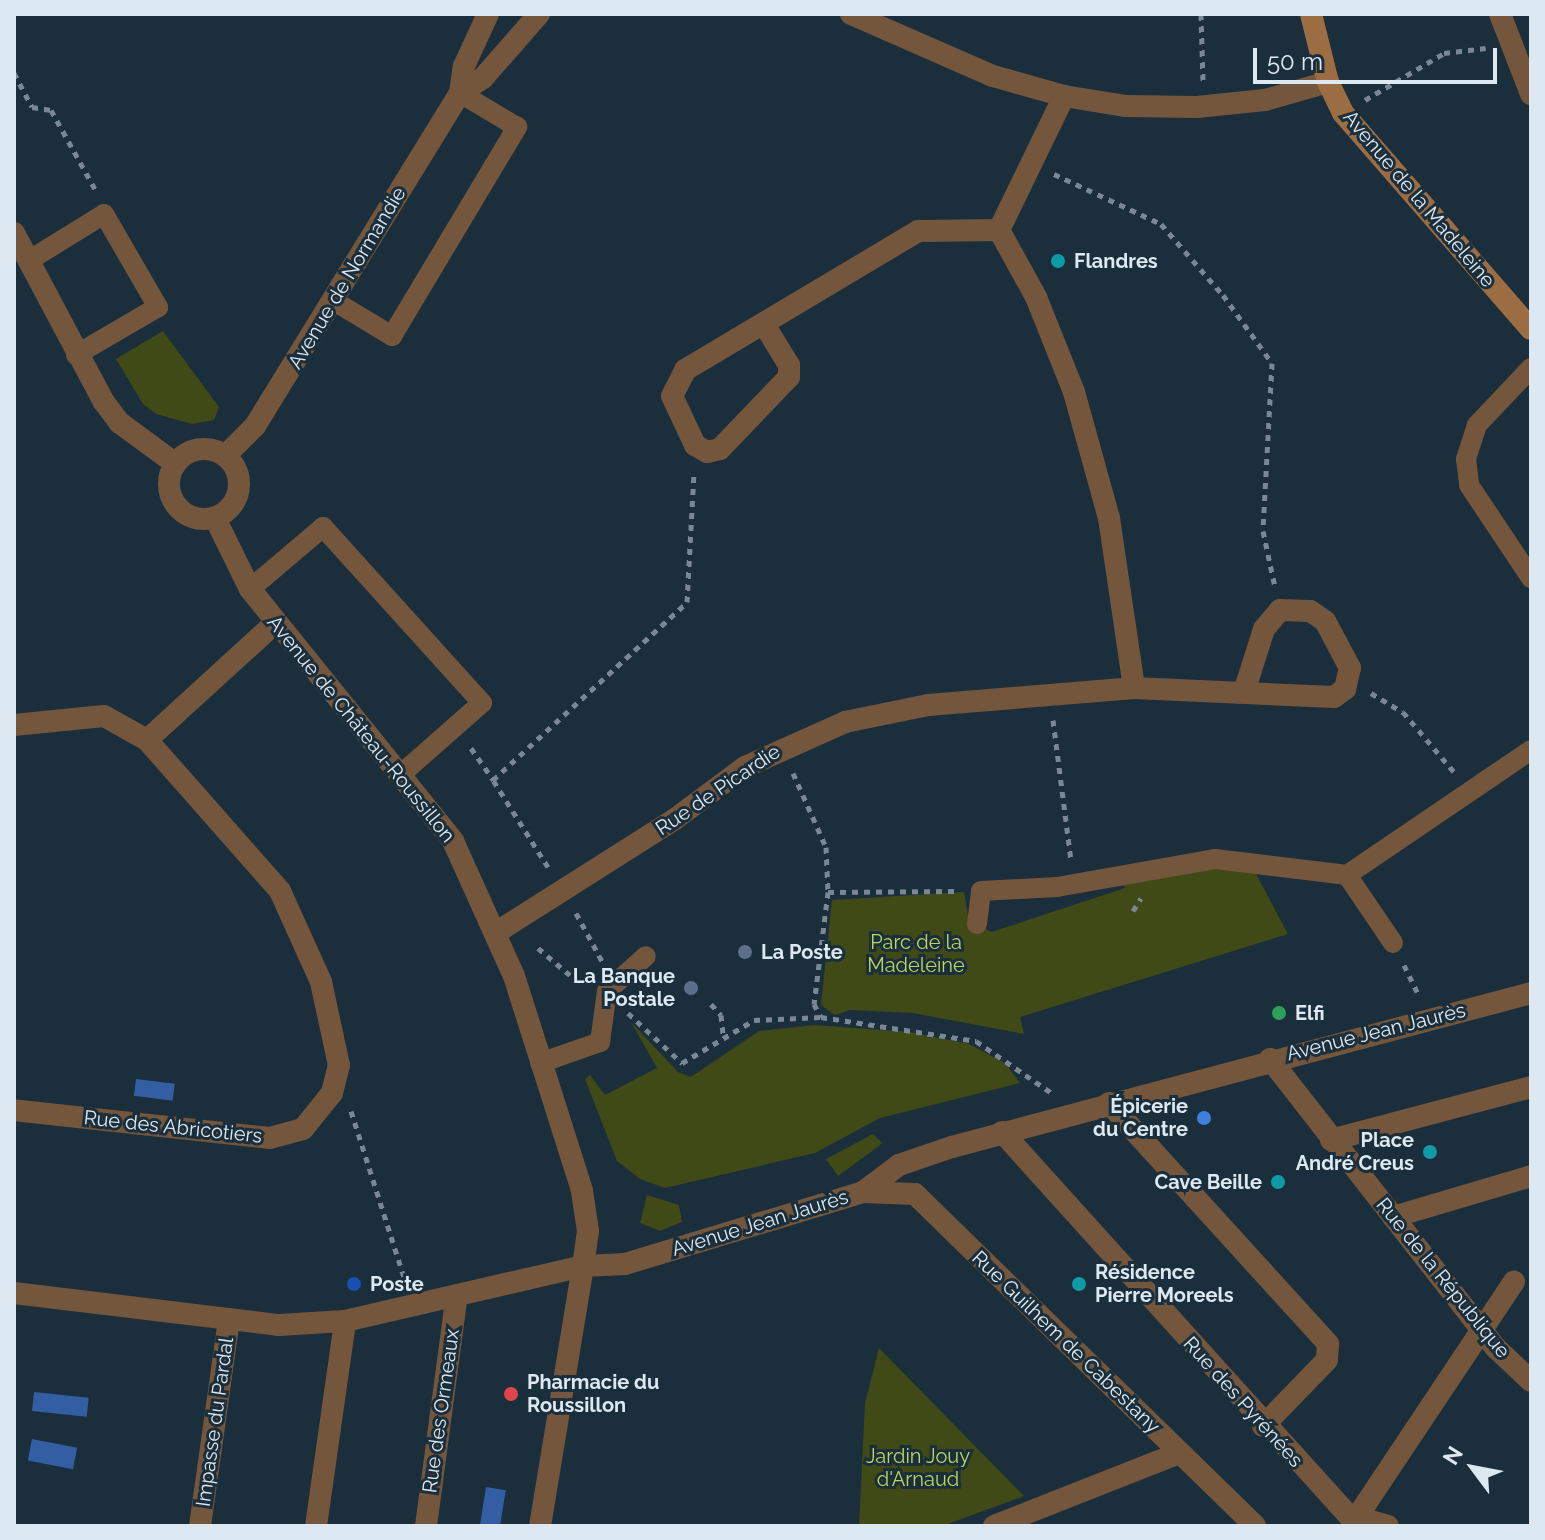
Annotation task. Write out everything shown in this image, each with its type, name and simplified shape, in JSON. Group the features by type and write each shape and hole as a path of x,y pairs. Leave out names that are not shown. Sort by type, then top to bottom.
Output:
{"main road":[{"name":"Avenue de la Madeleine","path":"1311,14 1328,82 1343,113 1531,329"}],"street":[{"name":"Avenue de Normandie","path":"225,456 255,426 460,93 464,66 488,14"},
{"name":"Avenue de Normandie","path":"460,93 483,78 539,14"},
{"path":"851,14 993,76 1064,96 1126,106 1204,106 1265,100 1328,82"},
{"path":"1500,14 1531,94"},
{"path":"999,230 1064,96"},
{"path":"765,326 789,365 789,377 720,449 707,452 695,445 672,396 673,386 685,370 765,326 918,231 999,230"},
{"path":"999,230 1036,297 1074,392 1109,518 1134,688"},
{"path":"14,233 76,355 120,423 176,464"},
{"path":"194,451 225,456 238,474 238,496 215,518 193,518 176,505 169,484 176,464 194,451"},
{"name":"Avenue de Château-Roussillon","path":"215,518 250,589 275,623 453,841 497,932 582,1191 588,1231 540,1526"},
{"path":"1244,692 1264,629 1280,610 1310,611 1325,621 1350,668 1350,680"},
{"path":"147,740 275,623"},
{"name":"Rue de Picardie","path":"497,932 781,747 845,722 928,705 1134,688 1334,697 1350,680"},
{"path":"14,725 104,716 147,740 280,891 321,982 339,1065 332,1093"},
{"name":"Avenue Jean Jaurès","path":"14,1293 279,1325 345,1321 583,1266 625,1264 863,1192 899,1165 1002,1132 1270,1059 1531,993"},
{"name":"Rue de la République","path":"1270,1059 1480,1326 1531,1381"},
{"path":"1331,1140 1531,1087"},
{"name":"Rue des Abricotiers","path":"14,1110 270,1138 303,1129 332,1093"},
{"path":"1109,1103 1328,1344 1327,1360 1263,1426"},
{"name":"Rue des Pyrénées","path":"1002,1132 1263,1426 1358,1523"},
{"path":"1393,1217 1531,1176"},
{"name":"Rue Guilhem de Cabestany","path":"863,1192 915,1194 1255,1526"},
{"path":"1388,1526 1358,1523 1480,1326 1514,1282"},
{"name":"Rue des Ormeaux","path":"426,1526 457,1295"},
{"name":"Impasse du Pardal","path":"200,1526 229,1319"},
{"path":"316,1526 345,1321"},
{"path":"994,1526 1179,1453"}],"lane":[{"path":"334,301 392,336 517,127 460,93"},
{"path":"28,261 104,214 158,307 76,355"},
{"path":"1531,368 1477,425 1466,459 1469,485 1531,578"},
{"path":"250,589 323,527 482,703 400,775"},
{"path":"977,924 981,891 1070,885 1215,859 1262,870 1347,875 1531,750"},
{"path":"1347,875 1393,943"},
{"path":"540,1063 600,1042 607,991 646,956"}],"path":[{"path":"1201,14 1204,106"},
{"path":"1343,113 1444,53 1511,45"},
{"path":"14,73 32,107 51,110 104,214"},
{"path":"1031,163 1161,224 1223,295 1272,363 1263,531 1280,610"},
{"path":"493,780 687,602 695,445"},
{"path":"1350,680 1403,712 1470,793"},
{"path":"1048,695 1072,861 1070,885"},
{"path":"457,750 467,743 493,780 563,890 606,968"},
{"path":"781,747 826,847 827,908 814,1004 825,1017"},
{"path":"828,892 981,891"},
{"path":"1393,943 1430,1019"},
{"path":"538,948 590,993 607,991"},
{"path":"711,1004 721,1015 723,1036"},
{"path":"632,1017 682,1063 754,1020 825,1017 976,1041 1057,1097 1063,1115"},
{"path":"332,1093 349,1106 398,1256"}],"green space":[{"path":"163,331 219,407 214,420 192,424 156,414 143,404 116,359"},
{"name":"Parc de la Madeleine","path":"1219,863 1255,872 1288,934 1020,1017 1024,1034 913,1013 850,1010 835,1015 821,1005 832,900 964,892 969,921 992,932 1125,888 1121,882"},
{"path":"631,1022 678,1072 691,1077 759,1031 814,1025 910,1032 969,1044 1005,1063 1020,1083 880,1118 815,1153 665,1188 640,1179 617,1161 585,1079 590,1075 605,1095 657,1068"},
{"path":"873,1134 882,1143 838,1176 826,1159"},
{"path":"647,1195 679,1205 682,1222 660,1231 640,1223"},
{"name":"Jardin Jouy d'Arnaud","path":"879,1348 1024,1496 942,1526 859,1526 865,1403"}],"water":[{"path":"136,1079 175,1084 173,1101 134,1096"},
{"path":"34,1392 89,1398 87,1417 32,1411"},
{"path":"32,1439 77,1448 73,1469 28,1461"},
{"path":"486,1487 506,1490 500,1526 480,1526"}],"place":[{"name":"Flandres","path":"1058,261"},
{"name":"La Poste","path":"745,952"},
{"name":"La Banque Postale","path":"691,988"},
{"name":"Elfi","path":"1279,1013"},
{"name":"Épicerie du Centre","path":"1204,1118"},
{"name":"Place André Creus","path":"1430,1152"},
{"name":"Cave Beille","path":"1278,1182"},
{"name":"Poste","path":"354,1284"},
{"name":"Résidence Pierre Moreels","path":"1079,1284"},
{"name":"Pharmacie du Roussillon","path":"511,1394"}]}
